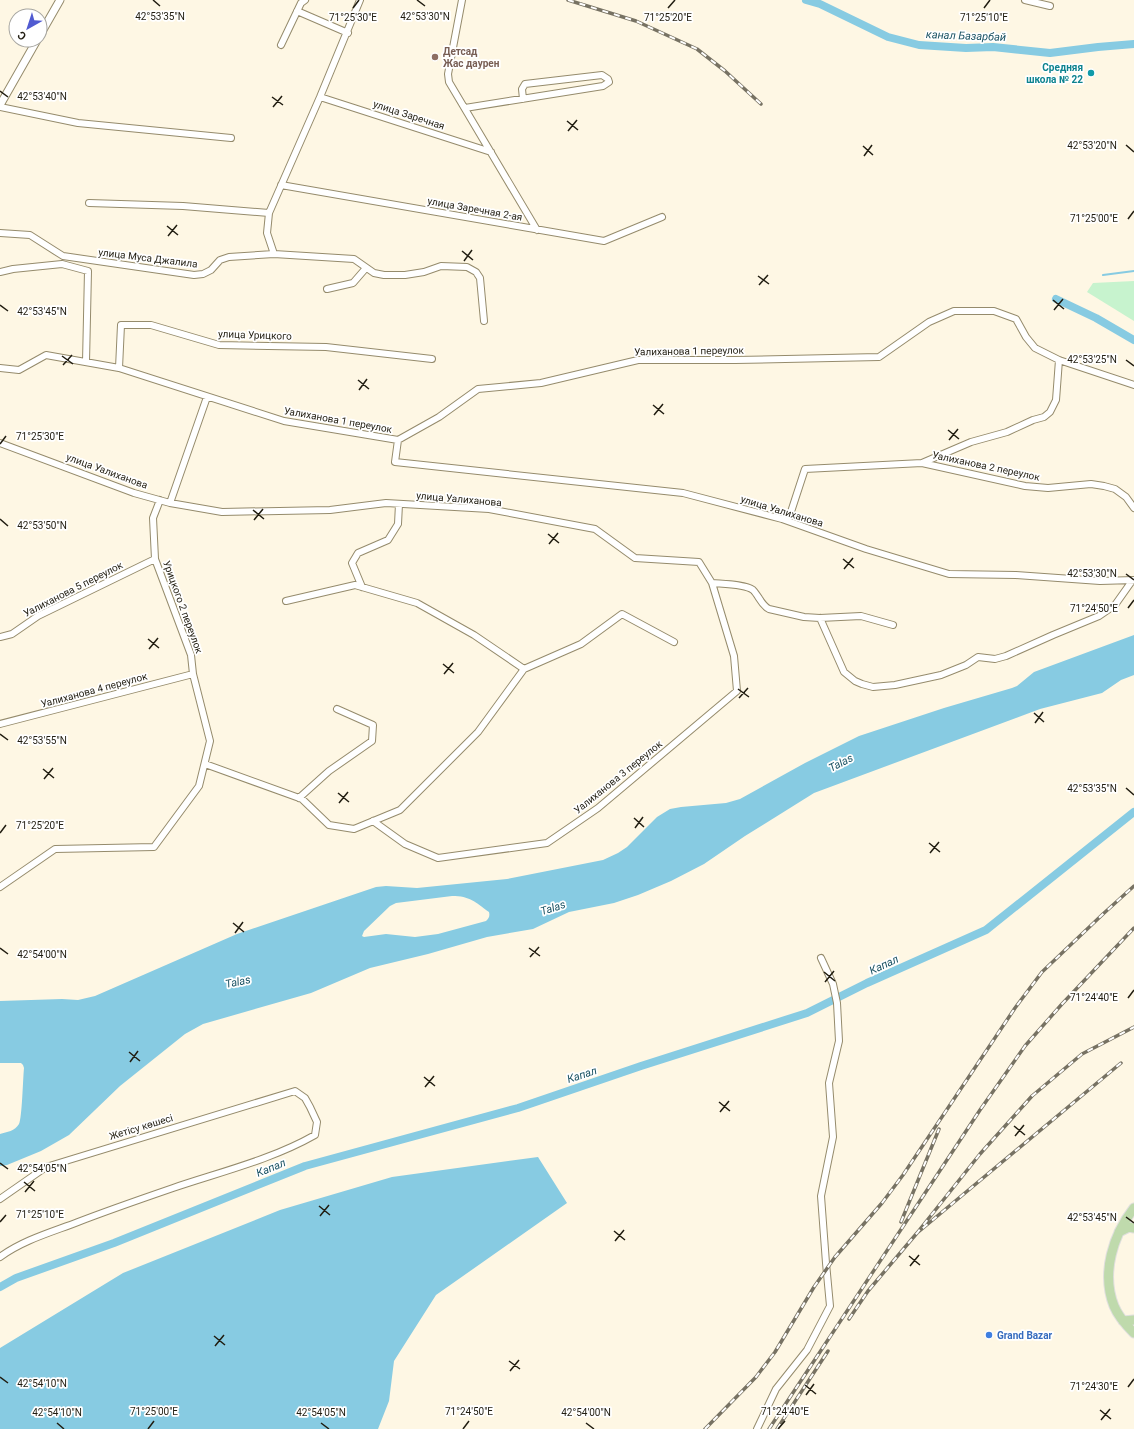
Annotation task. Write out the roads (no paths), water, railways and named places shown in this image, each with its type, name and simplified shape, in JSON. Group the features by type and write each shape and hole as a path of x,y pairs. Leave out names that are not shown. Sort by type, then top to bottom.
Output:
{"main road":[{"path":"1134,1208 1119,1232 1112,1252 1108,1282 1115,1308 1123,1321 1134,1333"},
{"path":"1119,1232 1129,1228 1134,1228"},
{"path":"1123,1321 1134,1320"}],"street":[{"path":"48,21 60,0"},
{"path":"281,45 301,3 305,0"},
{"path":"274,254 267,233 269,213 348,32 360,0"},
{"path":"462,0 448,74 448,82 537,230"},
{"path":"1025,0 1050,6"},
{"path":"297,11 348,32"},
{"path":"33,48 0,106 78,123 232,138"},
{"path":"465,108 523,99 557,93 603,86 609,82 608,79 602,75 526,84 522,90 523,99"},
{"path":"556,80 557,93"},
{"name":"улица Заречная","path":"320,97 491,152"},
{"name":"улица Заречная 2-ая","path":"282,185 604,241 662,217"},
{"path":"89,203 183,206 269,213"},
{"name":"улица Муса Джалила","path":"0,233 30,235 63,256 194,275 203,274 211,270 220,260 229,257 274,254 354,260 374,273 384,275 405,275 441,266 468,267 472,269 480,278 484,321"},
{"path":"0,272 13,269 62,264 88,271 86,362"},
{"path":"326,289 353,283 366,268"},
{"name":"Уалиханова 1 переулок","path":"206,397 284,421 398,440 439,417 478,389 541,384 638,360 735,360 879,357 930,322 954,311 994,311 1016,319 1026,337 1035,348 1059,360 1134,385"},
{"name":"улица Урицкого","path":"119,368 121,325 150,325 219,345 326,348 432,359"},
{"path":"0,368 19,370 46,355 119,368 206,397 170,503"},
{"name":"Уалиханова 2 переулок","path":"922,463 971,442 1007,432 1033,420 1044,417 1050,412 1056,400 1059,360"},
{"name":"улица Уалиханова","path":"398,440 395,462 683,493 788,521 866,549 949,574 1016,575 1100,581 1133,581"},
{"name":"улица Уалиханова","path":"0,443 134,493 170,503 222,512 330,510 386,503 489,509 595,529 635,558 699,562 712,583"},
{"name":"Уалиханова 2 переулок","path":"788,521 805,469 922,463 1025,486 1048,488 1091,484 1104,486 1115,489 1126,496 1134,508"},
{"name":"Урицкого 2 переулок","path":"0,887 55,849 154,847 199,786 210,741 192,674 191,655 155,559 153,518 160,500"},
{"path":"362,587 352,563 358,553 388,540 398,524 399,504"},
{"name":"Уалиханова 5 переулок","path":"0,637 12,634 38,616 155,559"},
{"path":"820,618 844,672 855,681 873,687 895,685 941,675 966,665 978,657 995,659 1006,656 1099,616 1115,605 1133,581"},
{"path":"712,583 747,587 754,592 765,607 769,609 804,617 820,618 861,616 893,625"},
{"name":"Уалиханова 3 переулок","path":"374,821 405,844 438,858 547,843 598,808 737,691 734,656 712,583"},
{"path":"286,601 355,585 417,603 474,635 524,669"},
{"path":"204,764 302,799 329,825 354,829 400,810 478,732 524,669 581,644 622,614 674,642"},
{"name":"Уалиханова 4 переулок","path":"0,724 192,674"},
{"path":"299,798 329,771 372,741 373,725 337,709"},
{"path":"757,1429 776,1389 807,1350 830,1306 821,1196 833,1137 829,1083 839,1041 837,1003 833,984 821,958"},
{"name":"Жетісу көшесі","path":"0,1199 46,1167 296,1090 305,1098 317,1122 316,1135 283,1151 217,1175 173,1188 113,1209 30,1240 9,1250 0,1257"}],"water":[{"name":"Talas","path":"1134,635 1134,675 1121,680 1102,693 1040,709 814,793 745,836 704,864 671,881 638,895 614,903 569,912 533,929 487,937 428,954 370,968 311,993 203,1024 185,1034 120,1086 69,1135 41,1151 7,1165 0,1166 0,1134 11,1131 19,1124 20,1121 24,1068 21,1063 0,1063 0,1001 62,999 78,1000 95,996 237,934 376,887 386,886 417,888 507,879 603,860 627,847 657,817 670,809 726,803 740,799 805,763 859,736 944,708 1012,688 1017,686 1034,672","holes":["458,896 472,900 489,912 488,919 486,921 438,934 415,937 386,934 362,936 364,931 390,906 396,903"]},
{"path":"538,1157 567,1203 436,1295 394,1361 389,1401 378,1429 0,1429 0,1348 123,1273 280,1210 392,1177"}],"waterway":[{"name":"канал Базарбай","path":"806,0 820,4 888,37 919,45 966,48 993,47 1050,53 1134,44"},
{"path":"1103,275 1134,271"},
{"path":"1056,299 1096,318 1134,340"},
{"name":"Капал","path":"0,1287 16,1278 114,1243 305,1166 518,1108 641,1066 807,1013 867,983 986,930 1134,812"}],"railway":[{"path":"568,0 636,21 697,49 725,71 761,104"},
{"path":"705,1429 756,1377 775,1352 814,1287 835,1257 882,1203 903,1175 1015,1008 1042,972 1134,886"},
{"path":"769,1429 980,1110 1025,1046 1062,1004 1134,928"},
{"path":"1121,1063 917,1233 980,1154 1032,1096 1082,1054 1134,1027"},
{"path":"901,1222 939,1129"},
{"path":"849,1319 868,1291 917,1233"},
{"path":"777,1429 828,1351"}],"place":[{"name":"Детсад Жас даурен","path":"435,57"},
{"name":"Средняя школа № 22","path":"1091,73"},
{"name":"Grand Bazar","path":"989,1335"}]}
